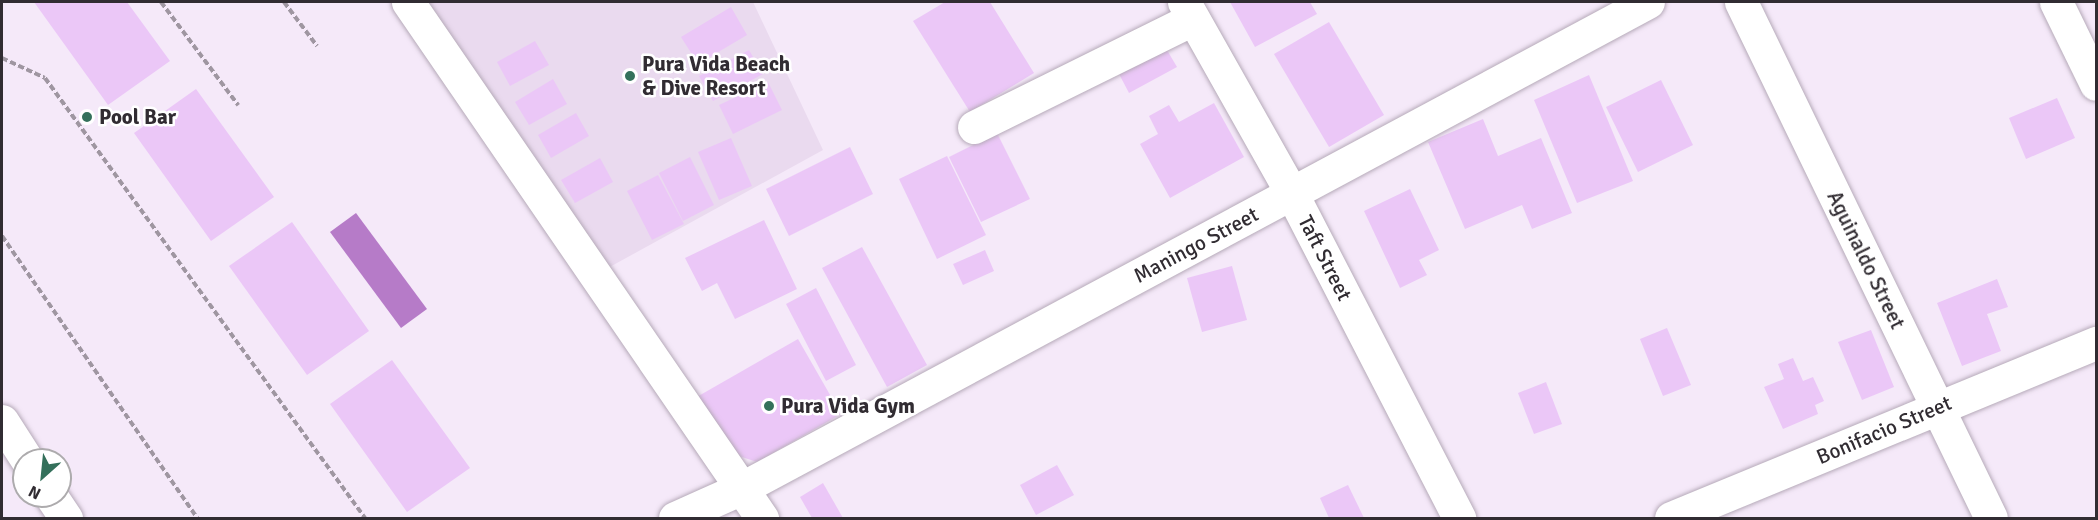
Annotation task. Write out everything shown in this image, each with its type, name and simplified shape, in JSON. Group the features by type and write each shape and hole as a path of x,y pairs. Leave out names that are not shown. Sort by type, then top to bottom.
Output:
{"street":[{"path":"408,2 762,519"},
{"name":"Maningo Street","path":"675,519 742,488 1648,2"},
{"name":"Aguinaldo Street","path":"1741,2 1991,519"},
{"path":"2056,2 2097,84"},
{"path":"974,127 1189,10"},
{"name":"Taft Street","path":"1189,10 1292,194 1459,519"},
{"name":"Bonifacio Street","path":"1671,519 1937,407 2097,343"},
{"path":"2,421 19,448"}],"path":[{"path":"162,2 238,105"},
{"path":"284,2 317,46"},
{"path":"2,58 45,78 365,519"},
{"path":"2,236 197,519"}],"shaded area":[{"name":"Pura Vida Beach & Dive Resort","path":"421,2 753,2 823,150 606,269"},
{"path":"356,213 427,309 401,328 330,232"}],"building":[{"path":"34,2 127,2 170,61 108,105"},
{"path":"945,2 990,2 1034,73 970,112 913,21"},
{"path":"1230,2 1310,2 1317,14 1255,47"},
{"path":"731,7 747,35 698,64 681,37"},
{"path":"1329,22 1384,115 1329,147 1274,54"},
{"path":"535,41 549,65 510,86 497,62"},
{"path":"1164,45 1177,67 1129,93 1118,72"},
{"path":"749,50 763,74 713,101 699,76"},
{"path":"1589,75 1633,181 1577,203 1534,100"},
{"path":"553,79 567,104 529,125 515,102"},
{"path":"1661,80 1693,145 1638,172 1606,107"},
{"path":"768,82 782,110 733,134 719,105"},
{"path":"196,89 274,197 211,241 134,133"},
{"path":"2057,98 2075,138 2026,159 2009,118"},
{"path":"1214,103 1244,157 1170,198 1140,144 1158,134 1149,116 1169,105 1179,122"},
{"path":"576,113 589,136 551,158 538,135"},
{"path":"1483,119 1498,156 1541,138 1572,213 1532,229 1522,205 1465,229 1428,142"},
{"path":"997,133 1030,199 981,222 949,157"},
{"path":"731,138 752,186 719,200 698,152"},
{"path":"850,147 873,194 789,236 766,189"},
{"path":"947,156 986,235 937,259 899,179"},
{"path":"690,157 714,205 683,221 659,173"},
{"path":"600,158 613,182 575,203 561,180"},
{"path":"658,175 684,224 652,240 627,191"},
{"path":"1410,189 1439,250 1419,260 1427,275 1400,288 1364,211"},
{"path":"764,220 797,289 735,319 717,283 702,291 685,258"},
{"path":"292,222 369,331 307,375 229,266"},
{"path":"862,247 927,365 887,387 822,268"},
{"path":"985,250 994,271 963,285 953,264"},
{"path":"1232,266 1247,320 1202,332 1187,278"},
{"path":"1997,279 2008,307 1987,314 2001,351 1962,366 1937,303"},
{"path":"816,288 856,365 826,381 786,304"},
{"path":"1667,328 1691,385 1663,396 1640,339"},
{"path":"1871,330 1894,387 1862,400 1838,342"},
{"path":"798,339 841,414 757,462 727,452 695,398"},
{"path":"1793,358 1803,381 1813,377 1824,401 1815,405 1818,414 1783,429 1764,387 1784,379 1778,364"},
{"path":"392,360 470,468 407,512 330,404"},
{"path":"1546,382 1562,424 1534,434 1518,393"},
{"path":"1057,465 1074,495 1036,515 1020,485"},
{"path":"823,483 843,518 812,518 800,497"},
{"path":"1348,485 1364,518 1329,518 1320,498"}],"place":[{"name":"Pura Vida Beach & Dive Resort","path":"630,76"},
{"name":"Pool Bar","path":"87,117"},
{"name":"Pura Vida Gym","path":"769,406"}]}
